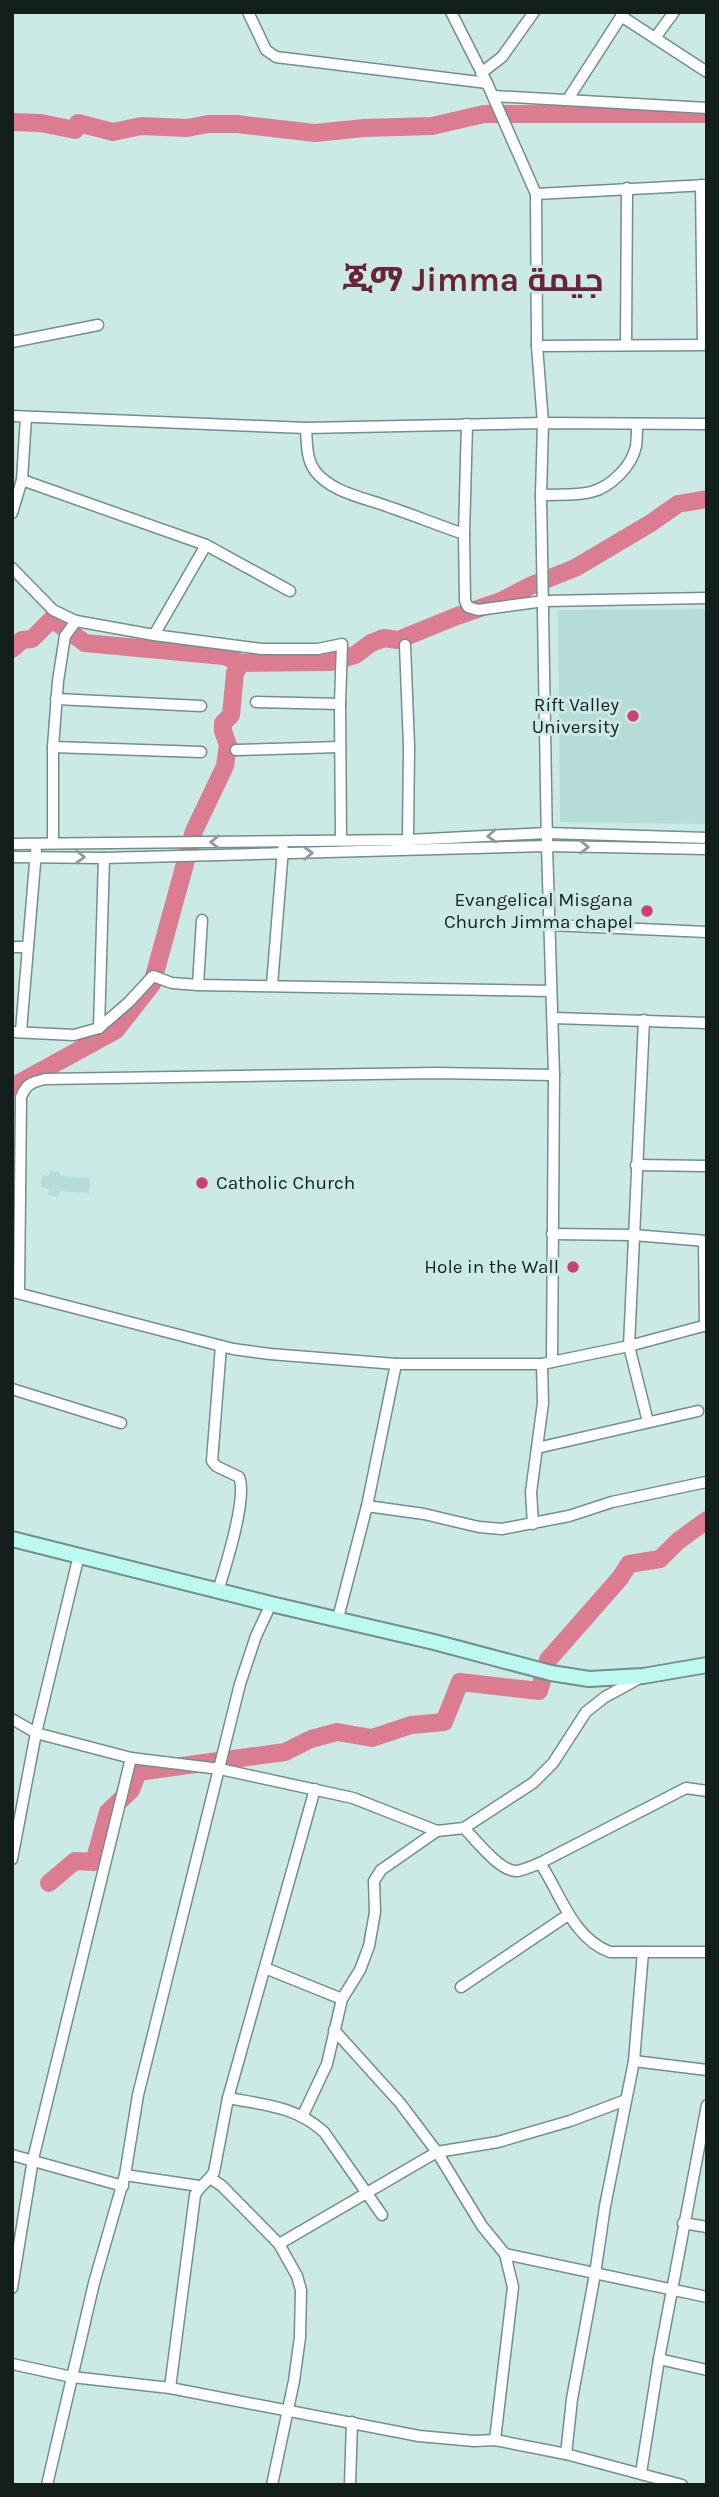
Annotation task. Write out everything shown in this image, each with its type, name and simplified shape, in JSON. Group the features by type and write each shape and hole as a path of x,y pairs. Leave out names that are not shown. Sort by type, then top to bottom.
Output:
{"street":[{"path":"248,12 266,50 276,57 487,83"},
{"path":"451,12 487,83 536,194 537,346 543,423 542,568 554,1075 547,1363 531,1492 533,1524"},
{"path":"655,38 674,12"},
{"path":"481,73 502,57 532,14"},
{"path":"568,99 623,14 707,72"},
{"path":"495,101 568,99 707,108"},
{"path":"536,194 704,185 705,344 537,346"},
{"path":"626,344 627,188"},
{"path":"12,342 98,325"},
{"path":"12,416 306,428 543,423 707,424"},
{"path":"12,513 22,480 26,417"},
{"path":"467,424 464,534 466,601 475,609 544,601 707,598"},
{"path":"541,495 589,493 610,482 626,468 633,457 637,424"},
{"path":"306,428 310,462 316,472 332,485 357,497 464,534"},
{"path":"22,480 206,545 290,591"},
{"path":"153,635 206,545"},
{"path":"12,568 54,610 76,621 153,635 262,649 318,649 342,643 341,840"},
{"path":"53,844 56,699 65,636 76,621"},
{"path":"405,645 409,746 408,840"},
{"path":"56,699 201,706"},
{"path":"256,702 340,704"},
{"path":"53,747 201,752"},
{"path":"236,750 340,747"},
{"path":"12,844 408,840 547,833 707,838"},
{"path":"272,985 283,841"},
{"path":"36,844 29,947 17,1031 74,1035 99,1028 153,976 172,984 198,985 551,991"},
{"path":"12,858 547,846 707,849"},
{"path":"99,1028 104,858"},
{"path":"198,985 202,920"},
{"path":"550,925 707,932"},
{"path":"12,947 29,947"},
{"path":"554,1018 707,1023"},
{"path":"644,1020 629,1346 648,1422"},
{"path":"552,1234 633,1235 705,1241 706,1326 547,1363 396,1364 270,1354 221,1346 15,1292 21,1097 30,1083 45,1079 295,1074 554,1075"},
{"path":"636,1166 707,1166"},
{"path":"218,1591 235,1530 242,1486 239,1477 216,1466 212,1461 221,1346"},
{"path":"338,1618 367,1506 396,1364"},
{"path":"12,1388 121,1423"},
{"path":"537,1448 698,1411"},
{"path":"367,1506 502,1529 569,1516 612,1502 706,1482"},
{"path":"12,1538 551,1673 589,1679 643,1676 707,1665"},
{"path":"12,1858 36,1733 79,1555"},
{"path":"47,2485 94,2283 124,2180 138,2095 240,1684 256,1636 271,1604"},
{"path":"12,1719 36,1733 131,1758 220,1769 353,1798 437,1831 464,1829 533,1783 553,1763 586,1712 605,1697 643,1676"},
{"path":"12,2288 33,2159 131,1758"},
{"path":"464,1829 496,1861 517,1871 540,1863 686,1788 707,1791"},
{"path":"170,2388 195,2194 199,2186 214,2172 228,2098 315,1789"},
{"path":"303,2115 327,2064 342,1999 360,1970 369,1946 375,1912 374,1881 381,1870 437,1831"},
{"path":"540,1863 568,1915 599,1948 610,1952 707,1952"},
{"path":"461,1986 568,1915"},
{"path":"566,2454 572,2399 605,2206 634,2061 643,1952"},
{"path":"265,1968 342,1999"},
{"path":"334,2030 400,2103 437,2152 482,2226 505,2254 513,2287 495,2440"},
{"path":"634,2061 707,2070"},
{"path":"228,2098 287,2109 303,2115 324,2132 382,2216"},
{"path":"279,2244 437,2152 498,2142 570,2121 626,2100"},
{"path":"641,2473 683,2222 702,2148 707,2105"},
{"path":"12,2155 124,2180 199,2186"},
{"path":"210,2178 222,2186 279,2244 297,2276 301,2290 296,2370 272,2485"},
{"path":"683,2222 707,2227"},
{"path":"505,2254 707,2297"},
{"path":"659,2359 707,2370"},
{"path":"12,2364 72,2376 170,2388 419,2436 474,2441 495,2440 566,2454 682,2485"},
{"path":"350,2485 352,2422"}],"shaded area":[{"name":"Rift Valley University","path":"707,609 707,824 560,822 558,610"},
{"path":"50,1171 60,1172 61,1176 90,1178 89,1193 60,1191 58,1197 48,1195 49,1189 41,1187 42,1175 49,1176"}],"waterway":[{"path":"12,122 41,123 75,130 78,123 113,132 141,126 187,128 208,124 237,124 315,133 432,126 484,114 707,114"},
{"path":"12,1087 116,1030 152,984 194,831 225,766 228,745 223,723 231,715 235,673 241,663 330,662 355,655 371,643 384,638 398,640 501,601 575,568 678,504 707,499"},
{"path":"12,649 22,640 32,639 52,619 85,643 224,656 241,663"},
{"path":"49,1883 75,1861 94,1862 108,1812 131,1790 138,1772 285,1752 311,1739 337,1732 372,1738 411,1725 444,1722 460,1682 539,1691 548,1660 620,1578 629,1564 660,1559 678,1541 707,1520"}],"place":[{"name":"Rift Valley University","path":"633,716"},
{"name":"Evangelical Misgana Church Jimma chapel","path":"647,911"},
{"name":"Catholic Church","path":"202,1183"},
{"name":"Hole in the Wall","path":"573,1267"}],"district":[{"name":"ጂማ Jimma جيمة","path":"473,280"}]}
